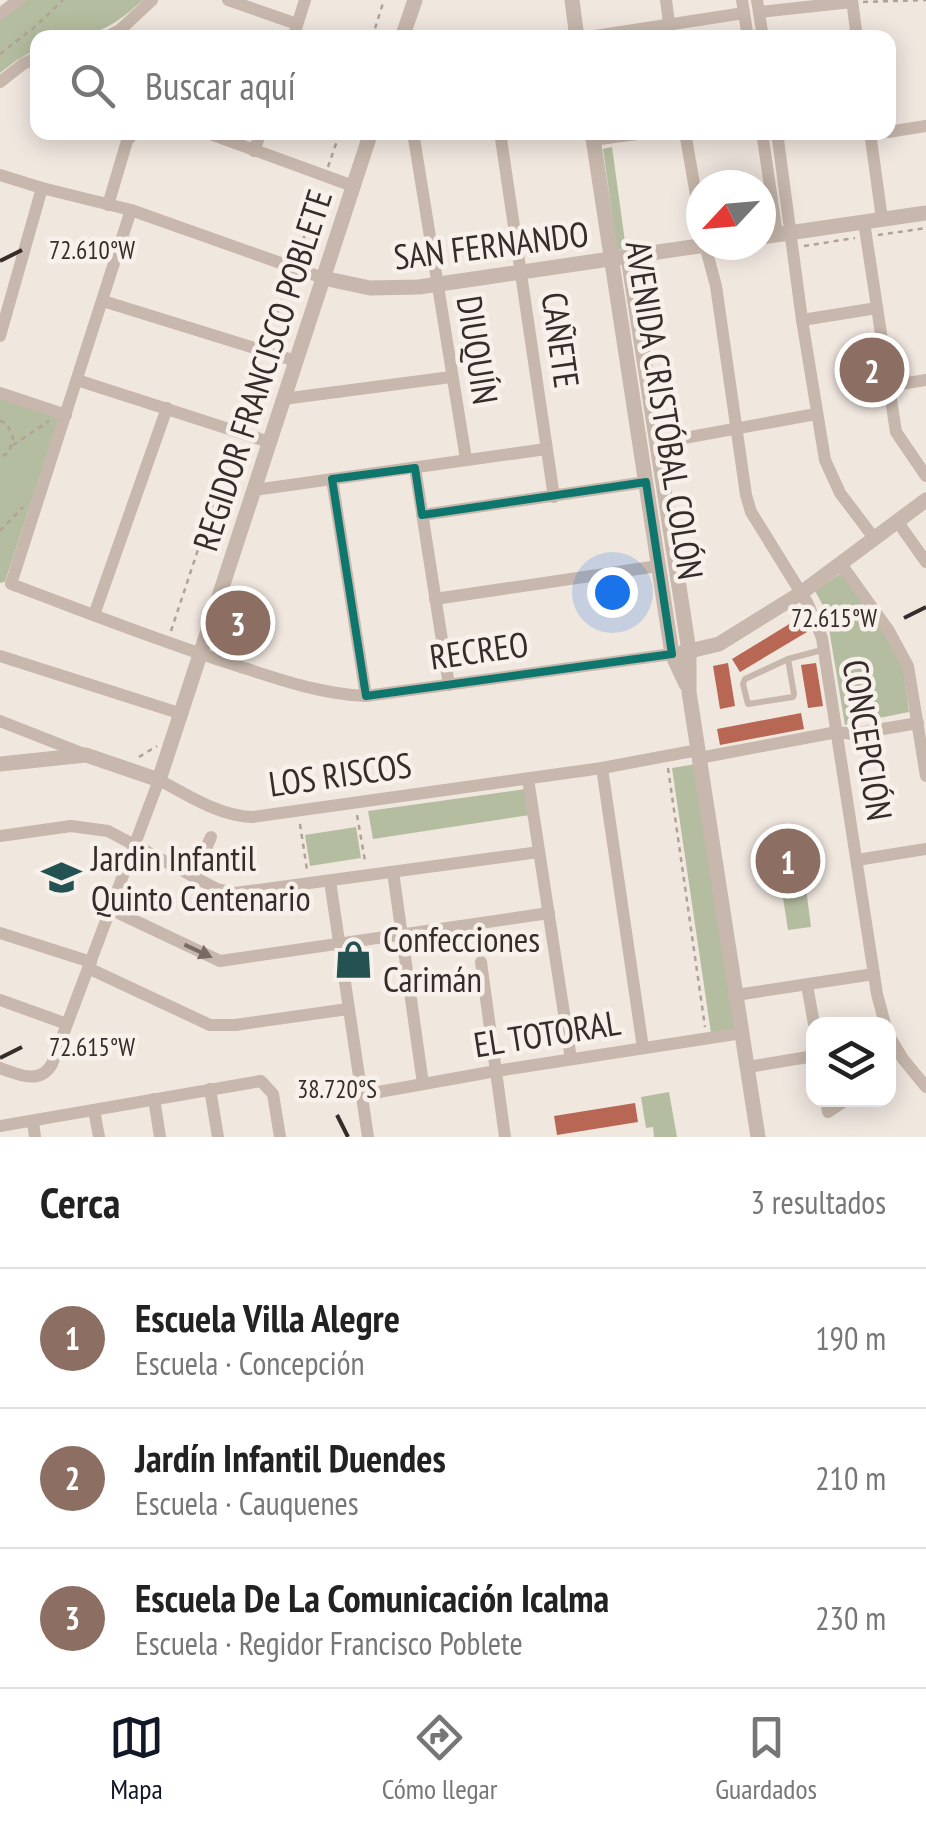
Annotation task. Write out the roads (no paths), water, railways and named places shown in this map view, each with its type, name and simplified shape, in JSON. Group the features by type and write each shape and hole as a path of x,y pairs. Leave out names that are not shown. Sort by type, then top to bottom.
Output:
{"street":[{"path":"0,14 18,0"},
{"path":"117,30 152,0"},
{"path":"228,0 295,30 306,0"},
{"path":"405,30 414,0"},
{"path":"572,0 578,30"},
{"path":"666,0 671,30"},
{"path":"674,30 751,6 852,1 856,30"},
{"path":"751,6 760,30"},
{"path":"0,82 30,61"},
{"path":"896,130 926,126"},
{"path":"108,204 128,140"},
{"path":"227,140 353,186"},
{"path":"254,150 257,140"},
{"name":"REGIDOR FRANCISCO POBLETE","path":"0,1068 26,1078 44,1074 52,1064 182,714 368,140"},
{"name":"DIUQUÍN","path":"415,140 466,459"},
{"name":"CAÑETE","path":"501,140 554,497"},
{"name":"AVENIDA CRISTÓBAL COLÓN","path":"594,140 657,443 681,653"},
{"path":"686,140 692,170"},
{"path":"763,140 767,170"},
{"path":"777,140 776,235 802,320 825,460 834,483 874,538"},
{"path":"878,140 882,219"},
{"name":"SAN FERNANDO","path":"0,175 132,210 322,278 386,290 686,248"},
{"path":"0,336 42,188"},
{"path":"0,393 66,416 132,210"},
{"path":"776,235 926,212"},
{"path":"864,222 896,432 926,476"},
{"name":"AVENIDA CRISTÓBAL COLÓN","path":"620,259 658,566 689,692 758,1137"},
{"name":"CONCEPCIÓN","path":"709,260 746,495 752,512 814,616 824,650 883,1017"},
{"path":"102,302 296,361"},
{"path":"802,320 877,308"},
{"path":"284,399 451,377"},
{"path":"77,380 270,442"},
{"path":"889,386 926,380"},
{"path":"94,615 167,408"},
{"path":"657,443 816,414"},
{"name":"RECREO","path":"66,416 11,584 201,654 310,689 366,696 681,653 720,644 801,593 926,500"},
{"path":"254,490 546,449"},
{"path":"415,468 449,685"},
{"path":"332,479 366,696"},
{"path":"422,515 646,482"},
{"path":"897,521 926,562"},
{"path":"840,564 900,648 908,666 926,776"},
{"path":"435,599 658,566"},
{"path":"0,656 182,714"},
{"path":"0,721 86,755"},
{"name":"LOS RISCOS","path":"0,764 86,755 159,780 222,811 252,817 918,723"},
{"path":"602,768 643,1048"},
{"path":"528,778 570,1059"},
{"path":"0,836 60,827 108,831 216,890 235,893 539,852"},
{"path":"194,877 211,837"},
{"path":"857,860 926,849"},
{"path":"393,872 423,1084"},
{"path":"330,881 368,1137"},
{"path":"110,909 220,961 548,913"},
{"path":"0,933 89,964 210,1025 348,1009"},
{"path":"481,962 505,1137"},
{"path":"736,995 874,974"},
{"path":"807,984 813,1017"},
{"path":"0,1000 66,1024"},
{"name":"EL TOTORAL","path":"362,1094 742,1033"},
{"path":"896,1048 926,1087"},
{"path":"748,1067 806,1057"},
{"path":"896,1063 902,1059"},
{"path":"0,1126 260,1081 274,1094 280,1137"},
{"path":"210,1090 218,1137"},
{"path":"154,1099 160,1137"},
{"path":"94,1110 99,1137"},
{"path":"34,1120 36,1137"}],"lane":[{"path":"788,659 794,694 748,704 745,680 788,659 824,650"}],"place":[{"name":"Jardín Infantil Duendes","path":"872,370"},
{"name":"Escuela De La Comunicación Icalma","path":"238,623"},
{"name":"Escuela Villa Alegre","path":"788,861"},
{"name":"Jardin Infantil Quinto Centenario","path":"61,878"},
{"name":"Confecciones Carimán","path":"353,959"}]}
